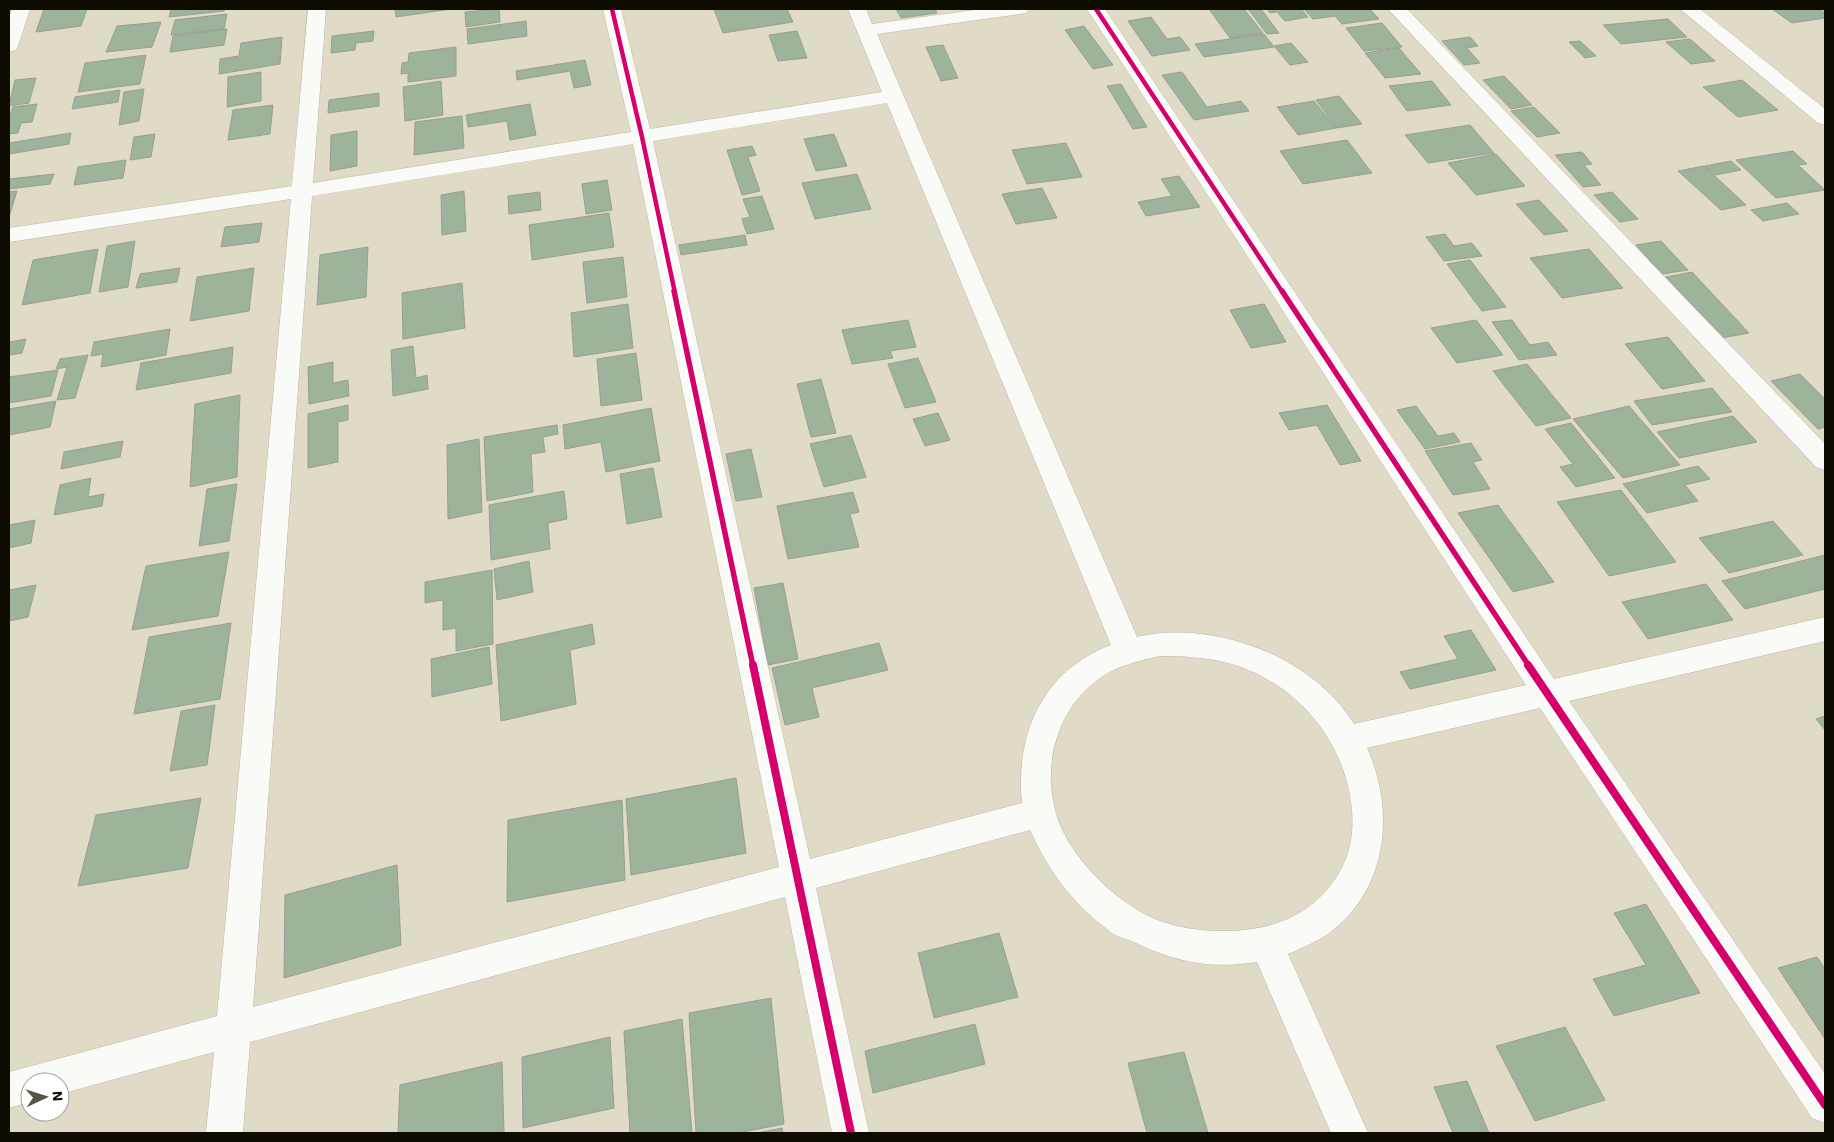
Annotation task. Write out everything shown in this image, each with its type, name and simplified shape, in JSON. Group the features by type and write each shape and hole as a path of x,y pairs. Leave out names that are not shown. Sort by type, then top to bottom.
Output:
{"street":[{"path":"9,46 21,9"},
{"path":"225,1133 317,9"},
{"path":"612,9 642,137 850,1133"},
{"path":"857,9 1128,651"},
{"path":"867,30 1020,9"},
{"path":"1096,9 1547,693 1825,1105"},
{"path":"1397,9 1825,460"},
{"path":"1689,9 1825,119"},
{"path":"9,235 302,191 895,96"},
{"path":"1348,739 1825,629"},
{"path":"1160,644 1196,644 1231,651 1266,665 1298,684 1325,710 1348,739 1363,774 1370,809 1368,845 1356,879 1334,908 1304,930 1267,945 1220,950 1171,942 1125,921 1086,891 1057,853 1040,813 1035,777 1039,743 1051,712 1070,686 1097,665 1128,651 1160,644"},
{"path":"70,1073 1040,813"},
{"path":"1267,945 1350,1133"}],"building":[{"path":"44,9 87,9 81,26 36,32"},
{"path":"171,9 225,9 224,11 169,17"},
{"path":"395,9 451,9 396,17"},
{"path":"499,9 500,22 466,27 465,12"},
{"path":"714,9 787,9 793,22 723,33"},
{"path":"896,9 935,9 937,13 901,18"},
{"path":"1209,9 1244,9 1263,33 1230,38"},
{"path":"1248,9 1261,9 1279,33 1267,34"},
{"path":"1267,9 1301,9 1308,17 1285,21 1277,12 1270,13"},
{"path":"1304,9 1370,9 1379,19 1342,24 1335,16 1313,19"},
{"path":"1772,9 1820,9 1825,13 1825,18 1792,23"},
{"path":"227,14 224,29 171,35 175,20"},
{"path":"1151,17 1167,39 1180,37 1190,50 1152,56 1128,21"},
{"path":"1668,19 1687,37 1621,44 1603,25"},
{"path":"526,21 527,36 468,44 467,29"},
{"path":"161,22 152,47 106,52 117,26"},
{"path":"1382,23 1402,47 1364,51 1346,28"},
{"path":"1084,26 1113,65 1093,69 1065,30"},
{"path":"227,29 224,45 170,52 173,36"},
{"path":"374,31 373,41 356,43 355,50 331,53 332,36"},
{"path":"797,31 807,58 778,61 769,35"},
{"path":"1264,34 1274,47 1204,57 1195,44"},
{"path":"282,37 280,64 219,74 220,59 239,56 241,43"},
{"path":"1470,37 1478,46 1467,48 1480,63 1464,65 1442,41"},
{"path":"1690,39 1715,61 1691,64 1666,42"},
{"path":"1580,41 1596,56 1585,58 1569,42"},
{"path":"1291,43 1308,62 1290,65 1274,46"},
{"path":"943,45 958,78 941,81 926,47"},
{"path":"456,47 456,76 408,82 408,73 401,74 402,63 408,62 409,53"},
{"path":"1399,48 1421,74 1385,78 1365,53"},
{"path":"146,55 140,84 78,92 85,63"},
{"path":"585,60 591,85 574,88 570,71 517,80 516,71"},
{"path":"261,72 261,101 227,107 228,77"},
{"path":"1182,72 1207,107 1241,101 1249,111 1194,120 1162,75"},
{"path":"1504,76 1532,105 1511,109 1483,80"},
{"path":"36,78 29,103 9,106 15,80"},
{"path":"1742,80 1778,110 1738,117 1703,87"},
{"path":"441,81 443,115 405,121 403,87"},
{"path":"1432,81 1451,105 1407,111 1389,86"},
{"path":"1121,84 1147,127 1133,129 1107,86"},
{"path":"144,89 139,121 119,125 124,92"},
{"path":"120,90 118,102 72,109 75,97"},
{"path":"379,93 379,106 328,113 329,100"},
{"path":"1339,96 1362,124 1337,128 1316,100"},
{"path":"1314,101 1336,128 1298,135 1277,107"},
{"path":"37,104 32,122 21,123 18,133 9,134 9,119 13,107"},
{"path":"530,104 536,135 510,140 507,121 468,127 466,115"},
{"path":"273,105 270,134 228,140 233,110"},
{"path":"1534,107 1560,133 1537,137 1511,111"},
{"path":"462,116 464,148 414,155 415,122"},
{"path":"1470,125 1494,153 1428,163 1405,135"},
{"path":"357,131 357,166 330,171 331,135"},
{"path":"71,133 69,144 9,154 9,143"},
{"path":"155,134 151,157 130,160 134,137"},
{"path":"834,134 847,166 816,171 804,139"},
{"path":"1347,140 1372,173 1303,184 1280,151"},
{"path":"1066,143 1082,177 1027,184 1012,150"},
{"path":"752,146 756,155 748,157 760,191 742,195 727,150"},
{"path":"1793,151 1807,164 1798,165 1825,190 1776,198 1736,160"},
{"path":"1582,152 1592,164 1584,165 1601,185 1583,187 1555,155"},
{"path":"1496,154 1525,186 1476,195 1448,163"},
{"path":"126,160 123,178 74,185 78,167"},
{"path":"1731,161 1741,170 1715,175 1705,166"},
{"path":"1704,166 1746,205 1721,210 1678,171"},
{"path":"54,174 50,184 9,189 9,179"},
{"path":"857,174 871,209 815,219 802,183"},
{"path":"1179,176 1200,207 1146,216 1138,202 1172,196 1161,179"},
{"path":"607,180 612,210 586,214 582,184"},
{"path":"1042,188 1057,218 1016,224 1002,194"},
{"path":"17,191 9,217 9,192"},
{"path":"464,191 466,231 442,235 441,195"},
{"path":"540,192 541,210 509,214 508,196"},
{"path":"1612,192 1638,219 1620,222 1594,195"},
{"path":"762,196 774,229 747,234 742,219 750,217 743,199"},
{"path":"1539,200 1568,231 1544,235 1516,204"},
{"path":"1787,203 1799,214 1763,221 1751,210"},
{"path":"609,213 614,247 532,260 529,225"},
{"path":"262,223 259,242 221,247 225,227"},
{"path":"1445,234 1454,246 1472,243 1482,256 1444,261 1426,237"},
{"path":"745,235 747,245 681,255 679,245"},
{"path":"135,241 128,287 99,292 107,246"},
{"path":"1661,241 1688,270 1662,274 1636,245"},
{"path":"368,247 366,297 317,305 320,255"},
{"path":"98,249 90,293 22,305 33,260"},
{"path":"1589,249 1623,288 1562,298 1530,258"},
{"path":"623,257 627,297 587,303 583,262"},
{"path":"1470,260 1506,307 1482,311 1447,264"},
{"path":"180,268 177,282 136,288 140,274"},
{"path":"254,268 249,311 190,321 197,277"},
{"path":"1692,272 1749,333 1722,338 1666,277"},
{"path":"462,283 465,328 403,339 402,293"},
{"path":"628,304 633,348 574,357 571,313"},
{"path":"1264,304 1286,342 1251,348 1230,310"},
{"path":"908,320 916,347 890,351 893,358 852,364 842,330"},
{"path":"1476,320 1503,355 1457,363 1431,328"},
{"path":"1512,320 1530,345 1548,342 1557,355 1519,360 1492,322"},
{"path":"170,329 166,355 101,367 103,354 91,356 94,342"},
{"path":"1668,337 1705,381 1662,389 1625,344"},
{"path":"26,339 22,353 9,355 9,342"},
{"path":"413,346 416,378 427,375 428,389 393,396 391,350"},
{"path":"233,347 231,373 136,390 141,363"},
{"path":"636,353 642,400 601,406 597,359"},
{"path":"88,355 75,398 57,400 67,367 56,369 60,359"},
{"path":"918,358 936,402 905,408 888,364"},
{"path":"333,362 333,383 348,380 349,396 309,404 308,367"},
{"path":"1527,364 1571,418 1536,426 1493,371"},
{"path":"58,370 51,396 9,403 9,377"},
{"path":"1800,374 1825,399 1825,427 1818,429 1771,381"},
{"path":"821,379 836,433 811,437 797,384"},
{"path":"1712,388 1732,412 1652,425 1634,401"},
{"path":"240,395 237,477 190,487 195,404"},
{"path":"56,401 50,427 9,435 9,409"},
{"path":"348,405 348,420 338,422 338,462 308,468 308,414"},
{"path":"1327,405 1361,461 1340,465 1317,425 1289,430 1279,413"},
{"path":"1416,406 1438,436 1454,433 1460,442 1425,449 1397,410"},
{"path":"1629,406 1680,465 1623,478 1573,419"},
{"path":"651,408 660,461 606,472 601,442 565,449 563,425"},
{"path":"938,413 950,440 925,446 913,419"},
{"path":"1733,416 1757,442 1679,458 1657,432"},
{"path":"1571,423 1615,478 1576,487 1560,467 1573,464 1545,429"},
{"path":"557,425 558,434 543,437 545,452 531,454 533,492 487,501 484,437"},
{"path":"851,435 866,477 824,487 810,444"},
{"path":"479,439 482,512 448,519 447,445"},
{"path":"123,441 120,457 61,469 64,452"},
{"path":"1471,443 1482,460 1473,462 1490,489 1453,495 1425,451"},
{"path":"751,449 762,497 736,501 726,454"},
{"path":"1698,466 1710,479 1685,485 1698,501 1647,513 1623,484"},
{"path":"653,468 662,517 627,524 620,474"},
{"path":"91,478 88,497 104,494 102,506 54,515 60,485"},
{"path":"237,484 229,541 199,546 207,489"},
{"path":"1621,490 1676,562 1609,576 1557,502"},
{"path":"564,491 567,519 548,523 550,549 491,560 489,505"},
{"path":"853,492 859,512 850,514 859,547 788,559 777,506"},
{"path":"1498,505 1554,582 1513,592 1458,513"},
{"path":"35,520 31,543 9,548 9,525"},
{"path":"1773,521 1803,555 1729,573 1699,538"},
{"path":"229,552 218,616 132,630 146,566"},
{"path":"1825,555 1825,589 1745,609 1722,581"},
{"path":"529,561 533,592 497,600 494,569"},
{"path":"492,570 493,644 456,651 456,628 443,630 443,600 425,603 425,582"},
{"path":"783,583 798,659 768,665 754,588"},
{"path":"1706,584 1733,620 1648,639 1622,602"},
{"path":"36,585 28,617 9,621 9,590"},
{"path":"231,623 220,699 134,714 149,637"},
{"path":"592,624 595,644 570,650 576,704 501,721 496,645"},
{"path":"1471,630 1496,670 1410,689 1400,672 1458,659 1444,636"},
{"path":"879,643 888,670 812,688 819,717 785,725 772,668"},
{"path":"489,647 492,684 432,697 431,659"},
{"path":"215,705 207,765 170,771 181,711"},
{"path":"1825,716 1825,730 1816,719"},
{"path":"736,778 746,853 631,875 626,799"},
{"path":"201,798 188,868 78,886 96,815"},
{"path":"622,800 625,880 507,902 508,820"},
{"path":"397,865 401,945 284,978 285,895"},
{"path":"1646,904 1700,993 1614,1016 1593,979 1646,965 1614,913"},
{"path":"999,933 1018,997 934,1018 918,953"},
{"path":"1817,957 1825,969 1825,1039 1778,968"},
{"path":"771,998 784,1124 738,1133 696,1133 689,1013"},
{"path":"682,1019 692,1133 630,1133 624,1031"},
{"path":"975,1024 985,1064 873,1093 865,1051"},
{"path":"1565,1027 1605,1100 1535,1121 1496,1046"},
{"path":"610,1037 614,1108 523,1128 522,1057"},
{"path":"1184,1052 1208,1133 1147,1133 1128,1063"},
{"path":"502,1062 504,1133 398,1133 400,1085"},
{"path":"1467,1081 1489,1133 1453,1133 1434,1087"},
{"path":"782,1128 783,1133 757,1133"}],"cycle path":[{"path":"612,9 642,137 851,1133"},
{"path":"1096,9 1547,693 1825,1105"}]}
